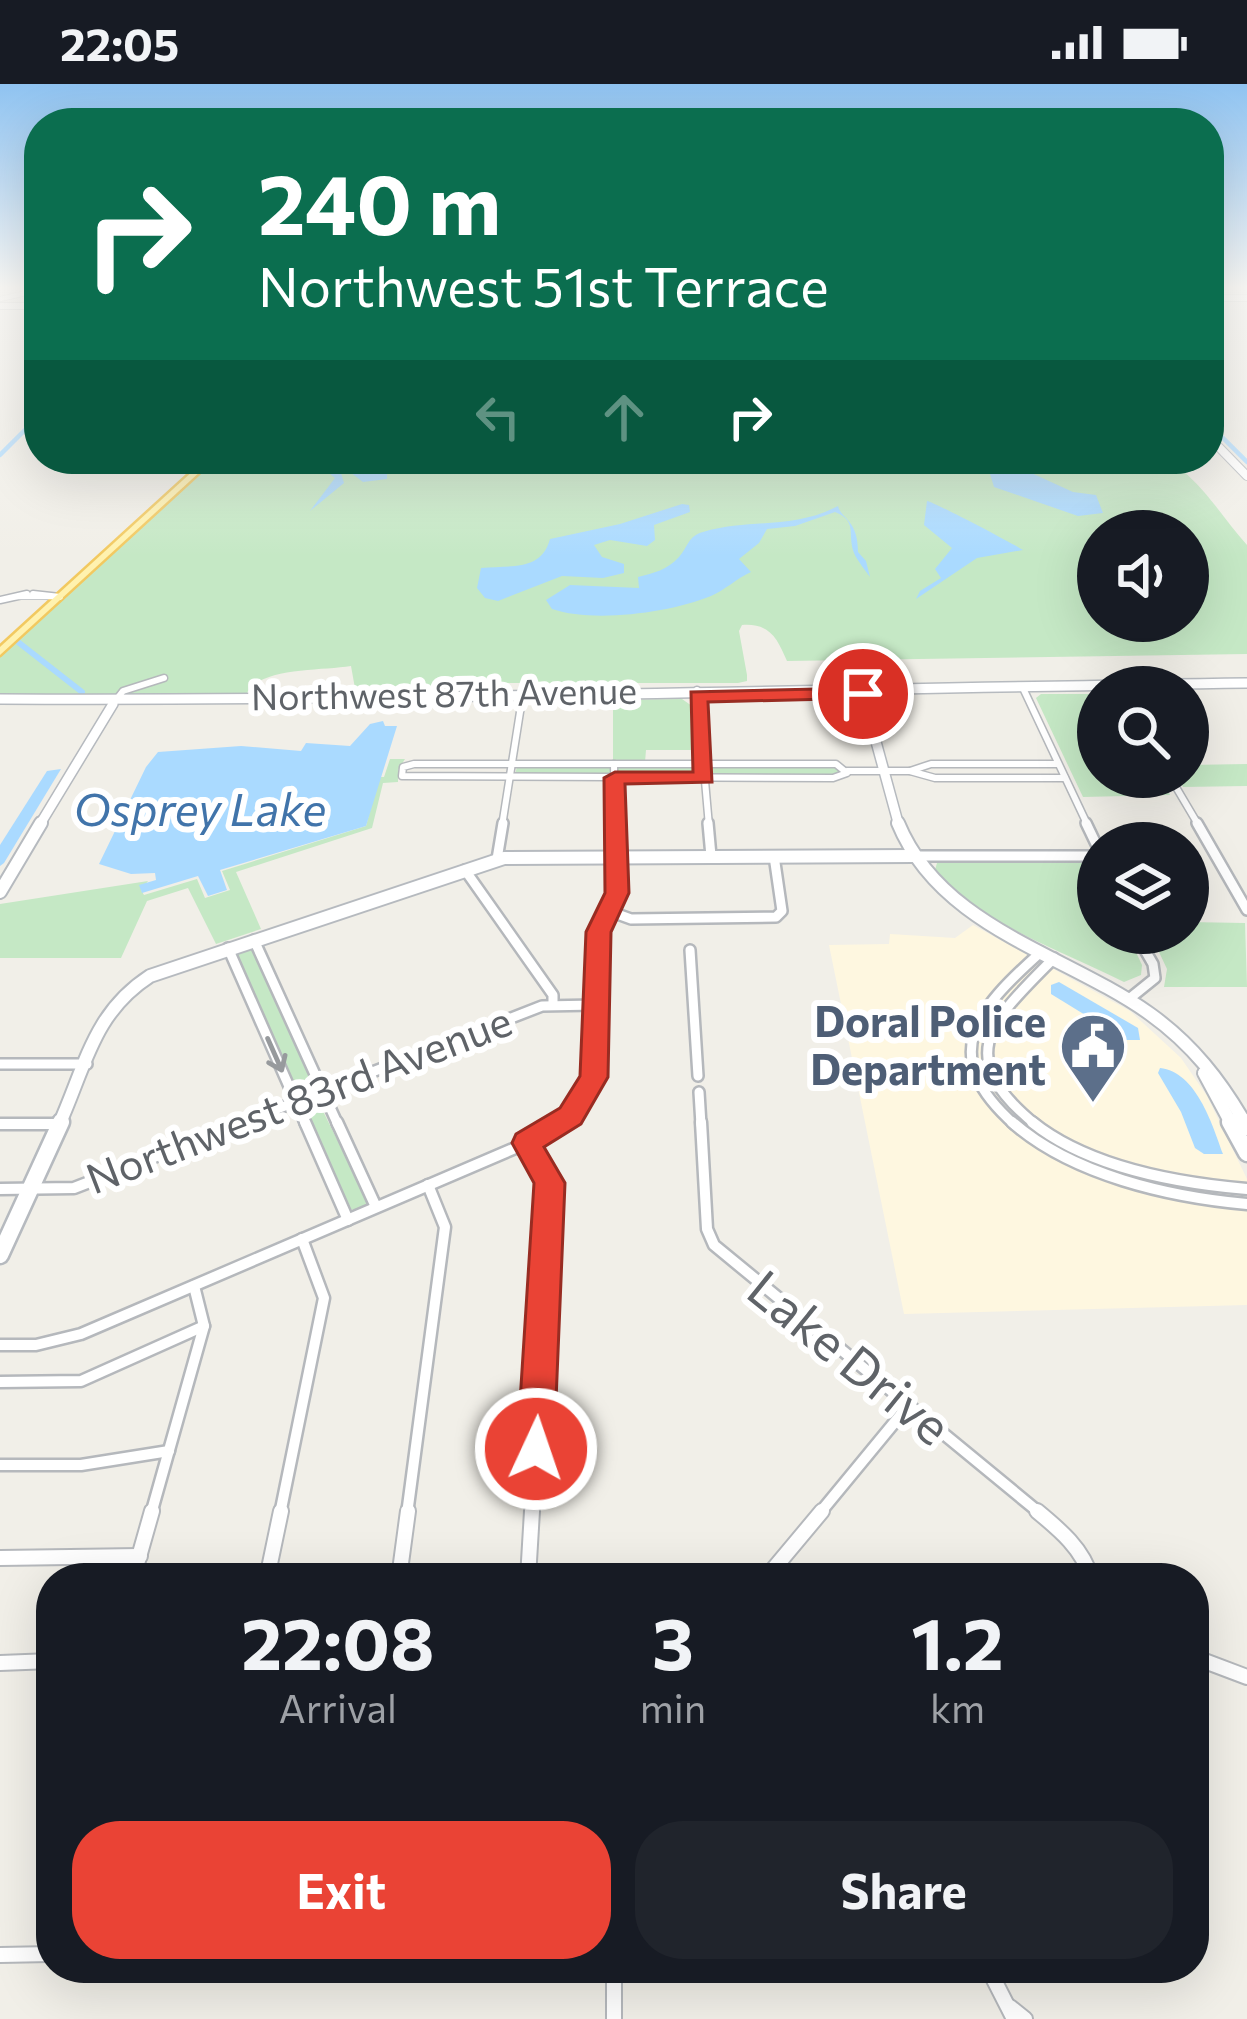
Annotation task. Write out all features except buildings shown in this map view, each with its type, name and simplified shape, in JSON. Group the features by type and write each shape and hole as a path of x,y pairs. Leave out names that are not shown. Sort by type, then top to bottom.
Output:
{"main road":[{"path":"182,480 187,474"},
{"path":"0,638 190,474"},
{"path":"0,652 51,598"}],"street":[{"path":"1224,452 1247,476"},
{"path":"0,600 51,598"},
{"path":"0,892 118,697 166,680 145,693"},
{"path":"861,685 913,856 953,901 1129,999 1176,1031 1207,1063 1247,1127"},
{"name":"Northwest 87th Avenue","path":"0,702 118,697 341,704 861,685 1077,690"},
{"name":"Northwest 87th Avenue","path":"1209,685 1247,685"},
{"name":"Northwest 87th Avenue","path":"1209,688 1247,685"},
{"name":"Northwest 87th Avenue","path":"1023,689 1077,687"},
{"path":"1023,689 1085,822"},
{"name":"Northwest 87th Avenue","path":"0,702 16,705 145,693 341,704"},
{"path":"697,693 711,856"},
{"path":"497,859 522,695"},
{"path":"16,705 57,698"},
{"path":"847,771 839,778 411,778 400,771 411,764 836,764 847,771 910,771 928,776 1065,778"},
{"path":"0,1346 71,1337 560,1125 581,1104 592,1083 598,932 617,893 614,764"},
{"path":"910,771 924,765 1058,764"},
{"path":"924,765 928,776"},
{"path":"1182,798 1247,910"},
{"path":"0,1256 87,1064 98,1027 125,992 160,972 497,859 1077,852"},
{"path":"609,911 631,919 780,915 774,856"},
{"path":"464,869 549,990 553,1005"},
{"path":"254,940 376,1208"},
{"path":"228,948 348,1220"},
{"path":"690,950 698,1076"},
{"path":"1129,999 1155,977 1147,954"},
{"path":"1047,955 974,1025 970,1044 977,1080 1000,1114 1033,1142 1083,1164 1167,1184 1247,1190"},
{"path":"1047,955 990,1031 988,1061 996,1086 1028,1121 1057,1139 1200,1201 1247,1204"},
{"name":"Northwest 83rd Avenue","path":"0,1189 74,1188 553,1005 596,1005"},
{"path":"1143,1009 1191,1056 1224,1105 1247,1153"},
{"path":"1191,1056 1207,1063"},
{"path":"0,1064 87,1064"},
{"name":"Lake Drive","path":"699,1092 707,1228 713,1245 1064,1533 1087,1563"},
{"path":"0,1124 60,1124"},
{"path":"527,1143 550,1183 529,1563"},
{"path":"401,1563 445,1227 428,1185"},
{"path":"270,1563 324,1298 302,1240"},
{"path":"138,1563 205,1326 194,1286"},
{"path":"0,1382 81,1381 205,1326"},
{"path":"778,1563 908,1406"},
{"path":"0,1466 91,1464 170,1451"},
{"path":"0,1558 140,1556"},
{"path":"0,1664 36,1662"},
{"path":"1209,1663 1247,1677"},
{"path":"0,1954 36,1954"},
{"path":"614,1983 614,2019"},
{"path":"996,1983 1012,2013 1025,2019"}],"shaded area":[{"path":"973,925 1130,1011 1181,1058 1207,1096 1247,1179 1247,1305 904,1314 829,945 889,944 890,934 955,938"}],"green space":[{"path":"200,474 1186,474 1247,545 1247,654 787,661 771,634 742,625 747,681 738,683 480,683 356,694 351,666 276,675 263,679 246,695 0,695 0,657"},
{"path":"1077,694 1077,784 1036,698"},
{"path":"682,699 692,706 698,750 646,750 645,762 613,762 613,700"},
{"path":"390,759 405,759 398,782 383,783 372,828 236,872 261,929 216,944 188,888 147,901 121,958 0,958 0,904 148,881 141,890 144,895 197,879 205,898 230,890 222,871 366,826 379,777 384,777"},
{"path":"1247,764 1247,786 1209,787 1209,765"},
{"path":"836,765 845,771 838,777 515,774 517,767"},
{"path":"937,863 1077,863 1077,954 1137,954 1141,975 1124,982 1049,947 975,906 935,870"},
{"path":"1209,922 1245,923 1247,987 1164,987 1167,969 1160,954 1209,954"},
{"path":"251,947 315,1081 313,1091 294,1090 235,957 235,952"},
{"path":"317,1099 368,1202 364,1208 349,1210 304,1112 308,1101"}],"water":[{"path":"330,474 341,474 344,483 310,511 335,478"},
{"path":"352,474 387,474 387,479 363,482"},
{"path":"990,474 1034,474 1073,492 1096,495 1102,510 1077,510 1077,516 994,487"},
{"path":"927,501 1023,550 977,558 916,599 941,578 935,569 952,548 924,525"},
{"path":"689,505 690,512 654,525 655,540 647,546 610,540 594,545 602,557 624,564 624,573 603,578 562,576 498,601 485,598 477,588 481,568 532,562 546,550 550,539"},
{"path":"838,506 852,526 870,577 854,553 849,524 835,512 795,526 767,529 759,543 739,559 751,572 694,602 632,614 588,615 552,609 546,600 570,585 639,588 638,577 670,565 698,534 804,518"},
{"name":"Osprey Lake","path":"383,721 385,726 397,726 366,826 220,870 227,890 208,896 198,876 142,893 139,885 156,880 155,873 131,874 99,864 146,767 158,752 241,746 301,751 306,743 350,746 370,724"},
{"path":"61,769 0,866 0,845 47,771"},
{"path":"1059,982 1138,1028 1140,1040 1126,1040 1051,994 1051,985"},
{"path":"1160,1068 1173,1072 1193,1089 1223,1154 1204,1154 1195,1148 1158,1073"}],"waterway":[{"path":"0,455 24,431"},
{"path":"1224,439 1247,462"},
{"path":"18,642 82,692"}],"place":[{"name":"Doral Police Department","path":"1093,1105"}],"route":[{"path":"536,1449 550,1183 527,1143 571,1116 594,1077 598,932 617,893 615,778 704,778 698,696 863,694"}]}
